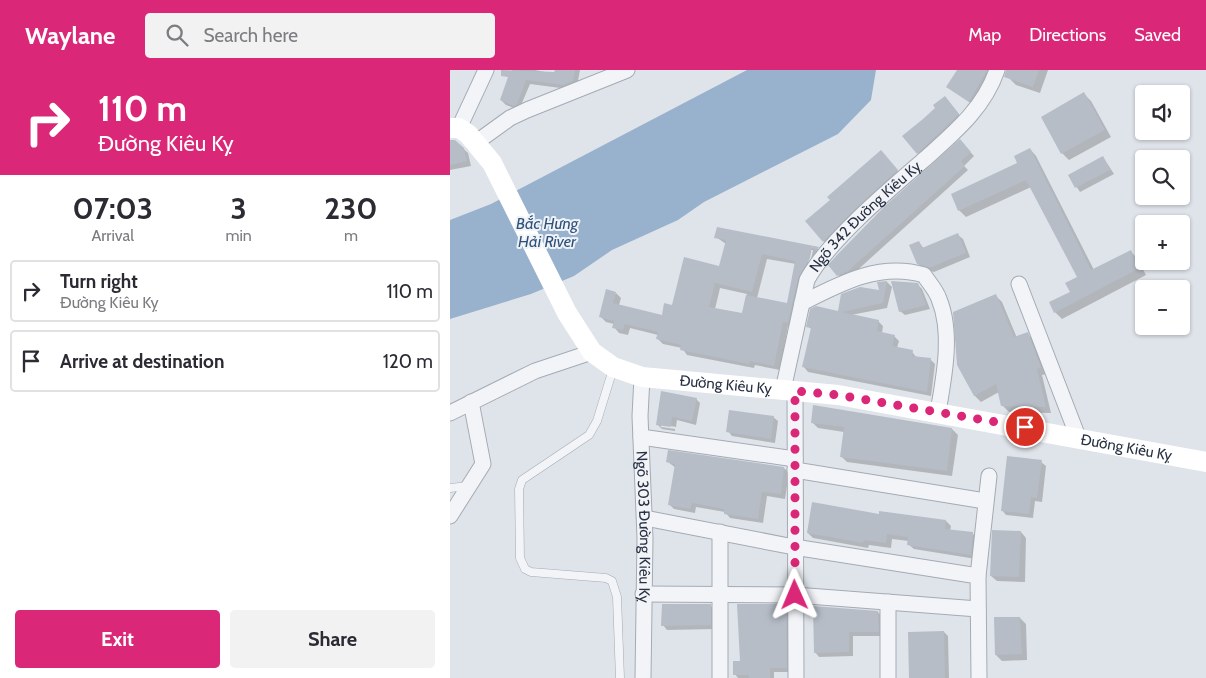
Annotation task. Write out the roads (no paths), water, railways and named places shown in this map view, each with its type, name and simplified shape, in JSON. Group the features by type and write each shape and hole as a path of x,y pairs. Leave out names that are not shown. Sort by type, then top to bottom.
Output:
{"main road":[{"path":"455,128 468,134 474,144"},
{"name":"Đường Kiêu Kỵ","path":"474,144 492,163 567,313 592,352 613,367 642,377 838,395 1078,437 1206,462"}],"street":[{"path":"455,128 486,70"},
{"path":"474,144 510,118 627,70"},
{"name":"Ngõ 342 Đường Kiêu Kỵ","path":"796,678 795,465 789,390 807,280 820,259 978,108 991,86 997,70"},
{"path":"802,303 860,275 909,270 924,275 939,298 945,334 945,375 938,412"},
{"path":"1019,284 1078,437"},
{"path":"450,413 534,371 592,352"},
{"name":"Ngõ 303 Đường Kiêu Kỵ","path":"642,377 641,438 645,518 643,678"},
{"path":"450,516 483,464 471,402"},
{"path":"641,438 986,501"},
{"path":"979,678 978,576 989,476"},
{"path":"645,518 794,547 978,576"},
{"path":"720,532 720,678"},
{"path":"643,594 795,595 978,609"},
{"path":"888,602 888,678"}],"lane":[{"path":"613,367 597,421 589,435 522,480 520,489 520,558 525,569 531,572 606,578 612,581 617,597 620,678"},
{"path":"450,488 470,486"}],"water":[{"name":"Bắc Hưng Hải River","path":"747,70 876,70 871,100 838,134 704,202 678,220 612,250 574,276 531,294 450,319 450,220 491,204"}]}
